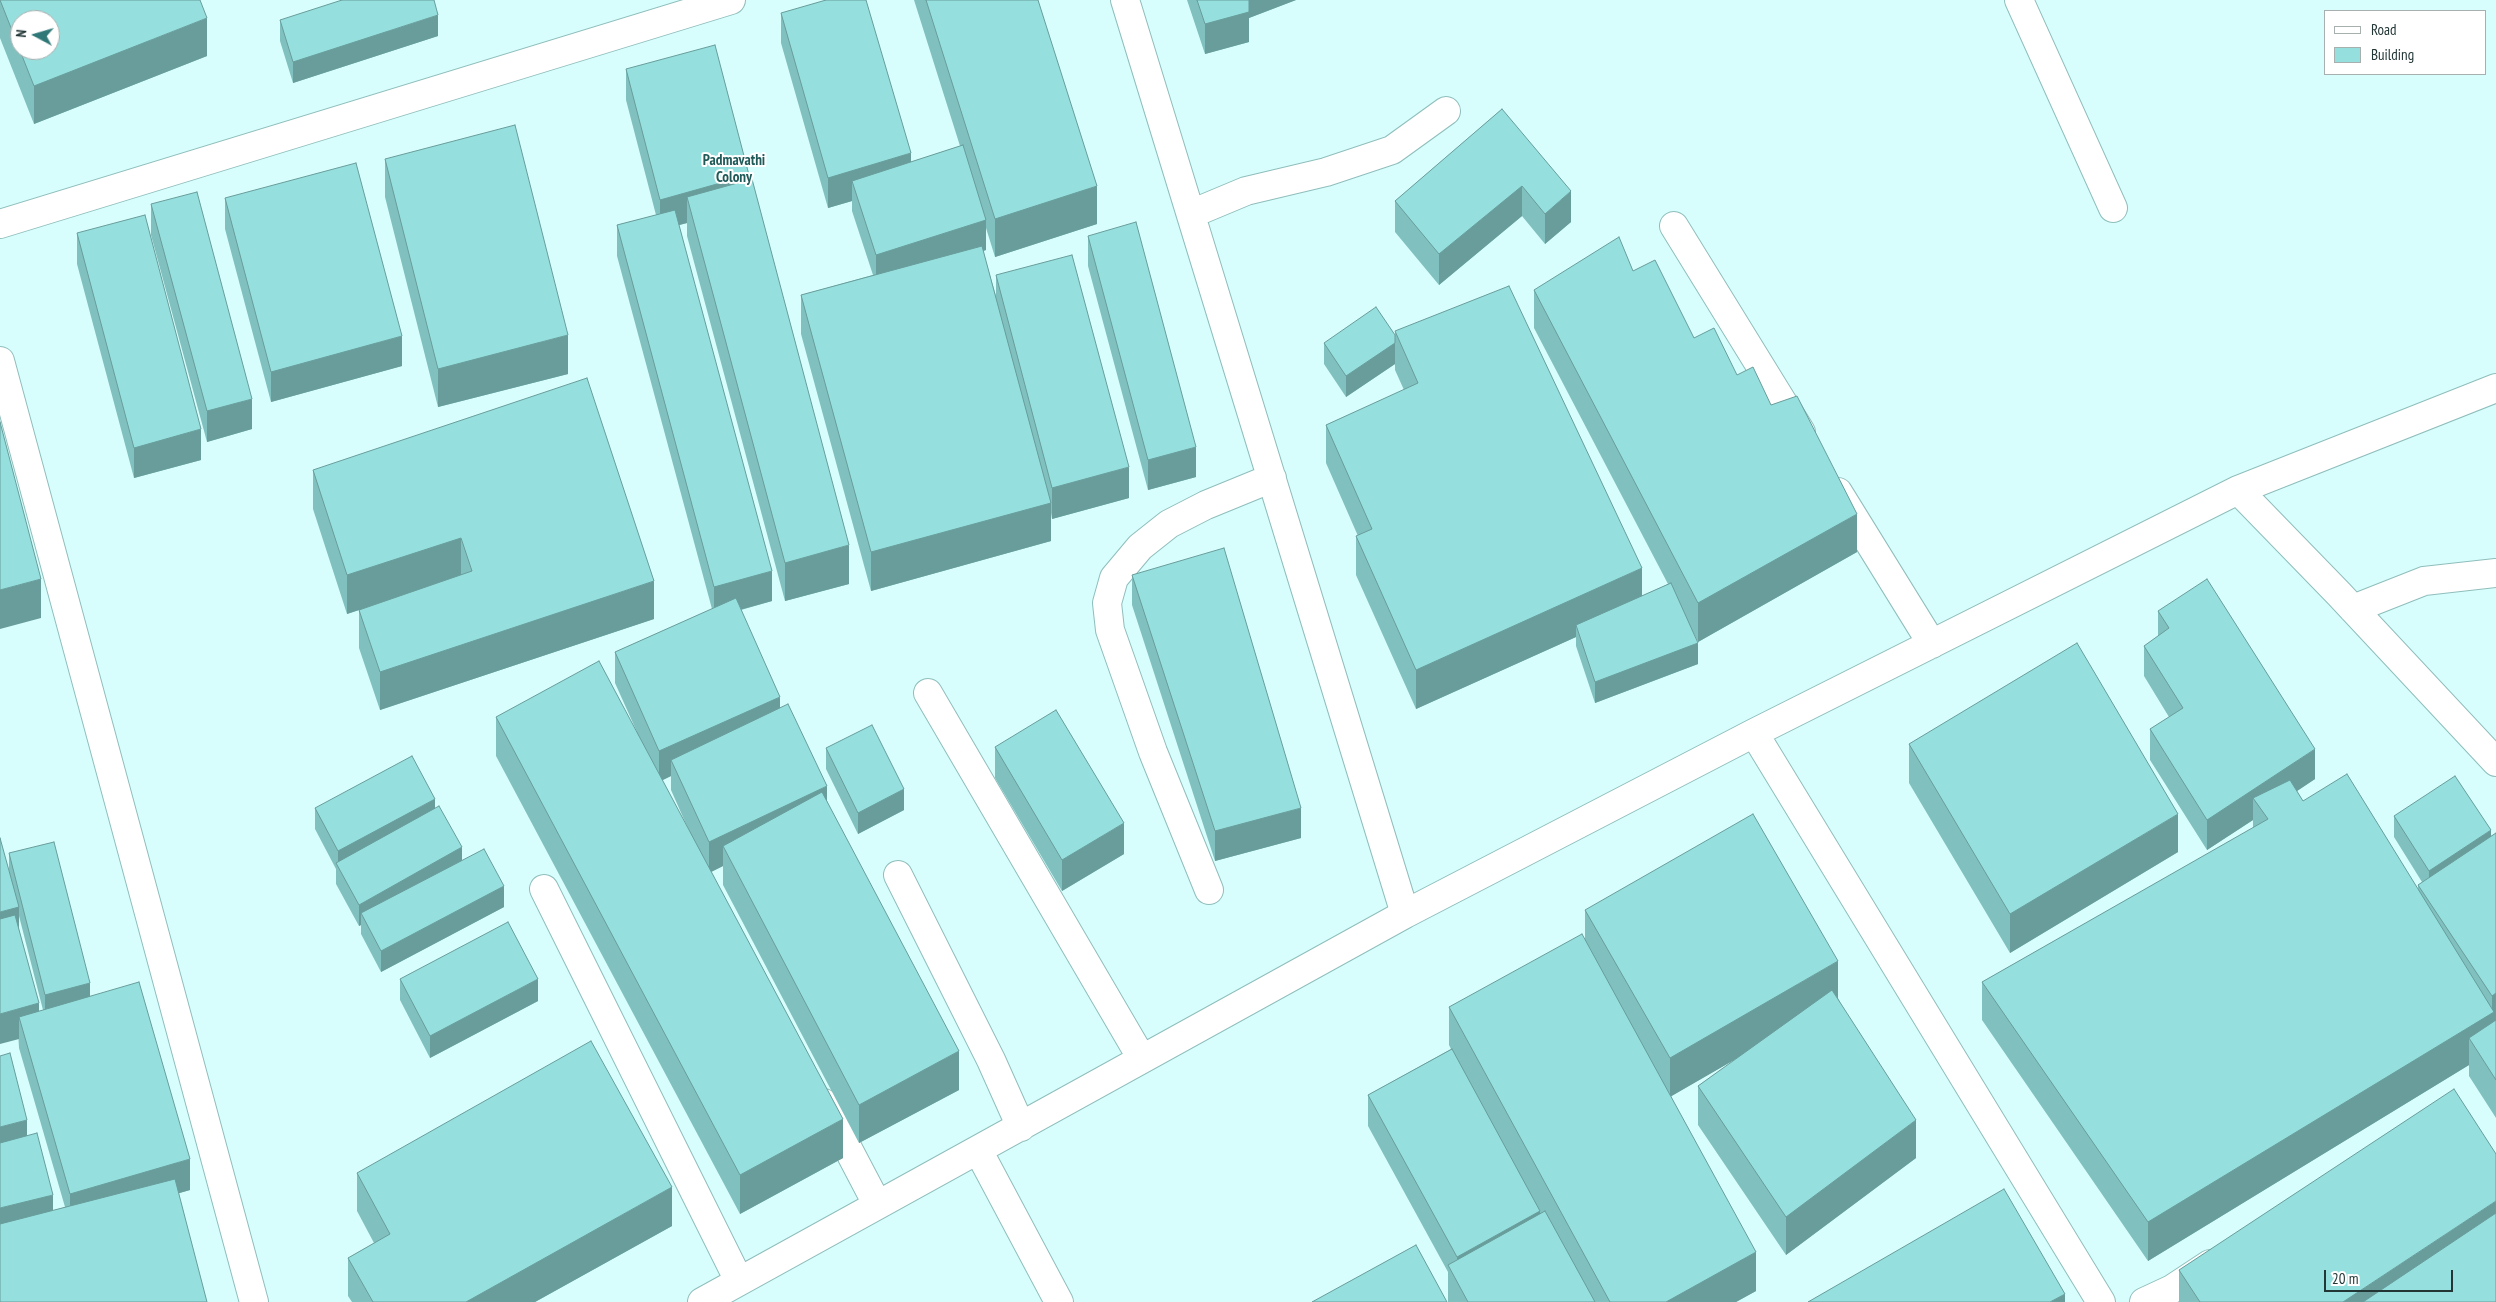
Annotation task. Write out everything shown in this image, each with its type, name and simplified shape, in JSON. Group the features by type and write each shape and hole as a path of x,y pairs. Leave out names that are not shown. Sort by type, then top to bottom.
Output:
{"street":[{"path":"0,224 731,0"},
{"path":"1125,0 1405,914"},
{"path":"2019,0 2113,208"},
{"path":"1191,214 1246,191 1326,172 1392,150 1446,111"},
{"path":"1674,226 1932,644"},
{"path":"0,361 254,1302"},
{"path":"702,1302 1405,914 1754,733 2238,490 2496,388"},
{"path":"1209,890 1153,752 1110,630 1107,603 1114,578 1140,547 1169,524 1206,504 1272,478"},
{"path":"2238,490 2353,608 2496,762"},
{"path":"2353,608 2424,582 2496,573"},
{"path":"928,694 1142,1059"},
{"path":"1754,733 2014,1185 2101,1302"},
{"path":"898,875 991,1060 1021,1127"},
{"path":"544,889 739,1281"},
{"path":"810,1078 877,1204"},
{"path":"978,1150 1059,1302"},
{"path":"2144,1302 2172,1289 2230,1251"}],"building":[{"path":"0,0 200,0 207,18 34,86 24,60 60,60 60,10 10,10 10,25"},
{"path":"342,0 434,0 438,15 293,62 280,20"},
{"path":"826,0 866,0 911,153 828,178 781,13"},
{"path":"926,0 1038,0 1097,186 995,219"},
{"path":"1197,0 1249,0 1249,12 1205,24"},
{"path":"715,45 749,175 660,200 626,69"},
{"path":"1502,109 1571,191 1545,214 1522,186 1439,254 1395,201"},
{"path":"515,125 568,335 438,369 385,159"},
{"path":"963,145 986,220 876,255 852,181"},
{"path":"356,163 402,336 271,372 225,198"},
{"path":"752,179 849,545 785,563 687,197"},
{"path":"197,192 252,399 207,411 151,204"},
{"path":"675,210 772,571 714,587 617,225"},
{"path":"145,215 201,429 134,448 77,233"},
{"path":"1136,222 1196,447 1148,460 1088,236"},
{"path":"1619,237 1633,271 1655,260 1694,338 1714,328 1737,375 1753,367 1771,405 1797,396 1857,514 1698,603 1534,290"},
{"path":"982,246 1051,503 871,552 801,295"},
{"path":"1072,255 1129,467 1052,488 996,275"},
{"path":"1509,286 1642,568 1416,670 1356,536 1372,529 1326,425 1418,383 1395,331"},
{"path":"1376,307 1395,335 1395,343 1346,376 1324,343"},
{"path":"587,378 654,581 380,672 359,610 472,571 461,538 347,575 313,470"},
{"path":"0,422 41,579 0,590"},
{"path":"1224,548 1301,808 1215,831 1132,575"},
{"path":"2207,579 2315,749 2207,820 2150,729 2183,708 2144,646 2169,628 2158,611"},
{"path":"1671,583 1698,643 1595,682 1576,625"},
{"path":"736,598 780,697 659,751 615,652"},
{"path":"2077,643 2178,814 2010,914 1909,744"},
{"path":"599,661 843,1119 740,1175 496,717"},
{"path":"788,704 827,786 709,842 671,760"},
{"path":"1056,710 1124,823 1062,860 995,747"},
{"path":"872,725 904,789 858,813 826,748"},
{"path":"412,756 435,799 338,851 315,808"},
{"path":"2347,774 2494,1012 2148,1222 1982,982 2268,819 2253,798 2290,780 2303,801"},
{"path":"2455,776 2491,830 2429,871 2394,816"},
{"path":"822,792 959,1051 859,1105 723,846"},
{"path":"439,806 462,847 359,905 336,863"},
{"path":"1753,814 1838,961 1670,1058 1585,910"},
{"path":"2496,833 2496,993 2492,996 2418,885"},
{"path":"0,838 19,907 0,912"},
{"path":"54,842 90,983 45,995 9,853"},
{"path":"484,849 504,886 381,951 361,913"},
{"path":"15,915 39,1003 0,1014 0,919"},
{"path":"508,922 538,979 430,1036 400,979"},
{"path":"1582,934 1756,1252 1666,1302 1610,1302 1449,1007"},
{"path":"139,982 190,1159 70,1194 19,1017"},
{"path":"1832,990 1916,1120 1786,1217 1698,1086"},
{"path":"2496,1020 2496,1080 2469,1038"},
{"path":"591,1041 672,1187 466,1302 373,1302 348,1258 390,1234 357,1173"},
{"path":"1452,1049 1540,1211 1457,1257 1368,1095"},
{"path":"10,1053 27,1120 0,1127 0,1056"},
{"path":"2454,1089 2496,1154 2496,1201 2343,1302 2200,1302 2179,1270"},
{"path":"37,1133 53,1195 0,1208 0,1143"},
{"path":"175,1179 207,1302 0,1302 0,1224"},
{"path":"2004,1189 2065,1294 2050,1302 1808,1302"},
{"path":"1545,1211 1595,1302 1468,1302 1448,1265"},
{"path":"2496,1213 2496,1302 2363,1302"},
{"path":"1416,1245 1447,1302 1312,1302"}],"district":[{"name":"Padmavathi Colony","path":"734,170"}]}
